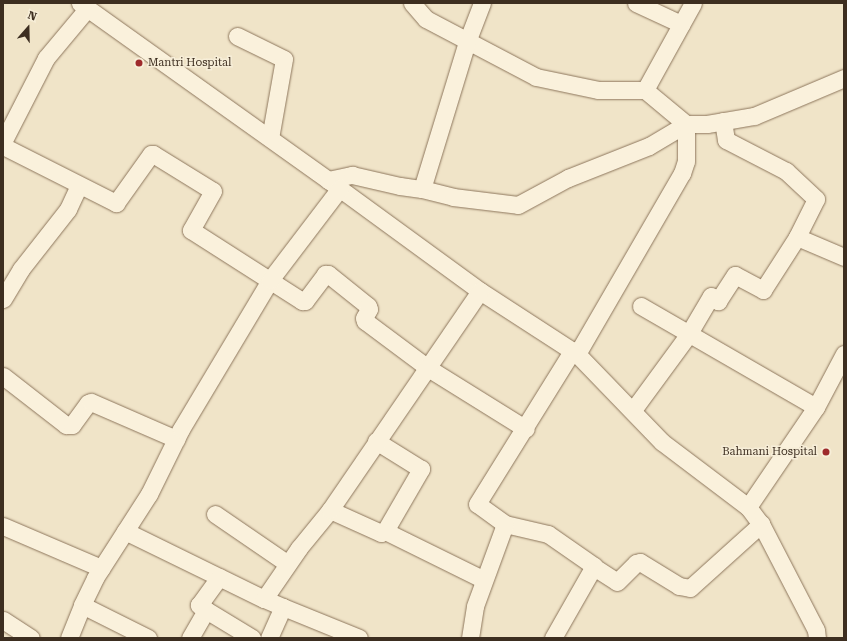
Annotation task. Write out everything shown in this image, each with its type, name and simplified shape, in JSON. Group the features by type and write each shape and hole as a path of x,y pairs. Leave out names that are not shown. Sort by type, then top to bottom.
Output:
{"street":[{"path":"412,3 426,19 525,72 546,80 598,90 645,90 686,124"},
{"path":"422,189 467,42 482,3"},
{"path":"636,3 681,24"},
{"path":"645,90 693,3"},
{"path":"3,142 46,58 84,6 334,184 480,291 575,352 633,410 662,442 748,507 761,524 816,630 817,638"},
{"path":"237,36 284,59 270,138"},
{"path":"69,638 82,605 101,568 149,494 176,439 270,280 334,184 352,175 400,186 422,189 452,197 518,205 568,178 649,146 686,124 723,121 754,116 844,78"},
{"path":"633,410 688,335 711,296 718,301 735,275 762,290 797,237 816,199 786,171 726,140 723,121"},
{"path":"686,124 686,162 682,173 575,352 477,504 505,524 548,534 617,582 636,563 640,562 679,586 690,588 761,524"},
{"path":"3,146 117,203 151,154 154,154 213,191 190,230 304,302 325,274 328,274 368,306 364,318 365,321 428,368 526,429"},
{"path":"3,298 21,269 68,209 79,185"},
{"path":"797,237 844,257"},
{"path":"264,598 288,564 330,510 480,291"},
{"path":"640,306 688,335 816,407"},
{"path":"748,507 816,407 844,354"},
{"path":"3,376 66,425 72,425 88,403 91,402 176,439"},
{"path":"376,441 421,469 385,531"},
{"path":"330,510 381,533 385,531 484,580"},
{"path":"215,514 288,564"},
{"path":"470,638 475,606 505,524"},
{"path":"3,526 101,568"},
{"path":"126,530 219,577 283,607 359,638"},
{"path":"553,638 594,567"},
{"path":"219,577 199,605 252,638"},
{"path":"82,605 148,638"},
{"path":"269,638 283,607"},
{"path":"190,638 206,610"},
{"path":"3,620 31,638"}],"place":[{"name":"Mantri Hospital","path":"139,63"},
{"name":"Bahmani Hospital","path":"826,452"}]}
